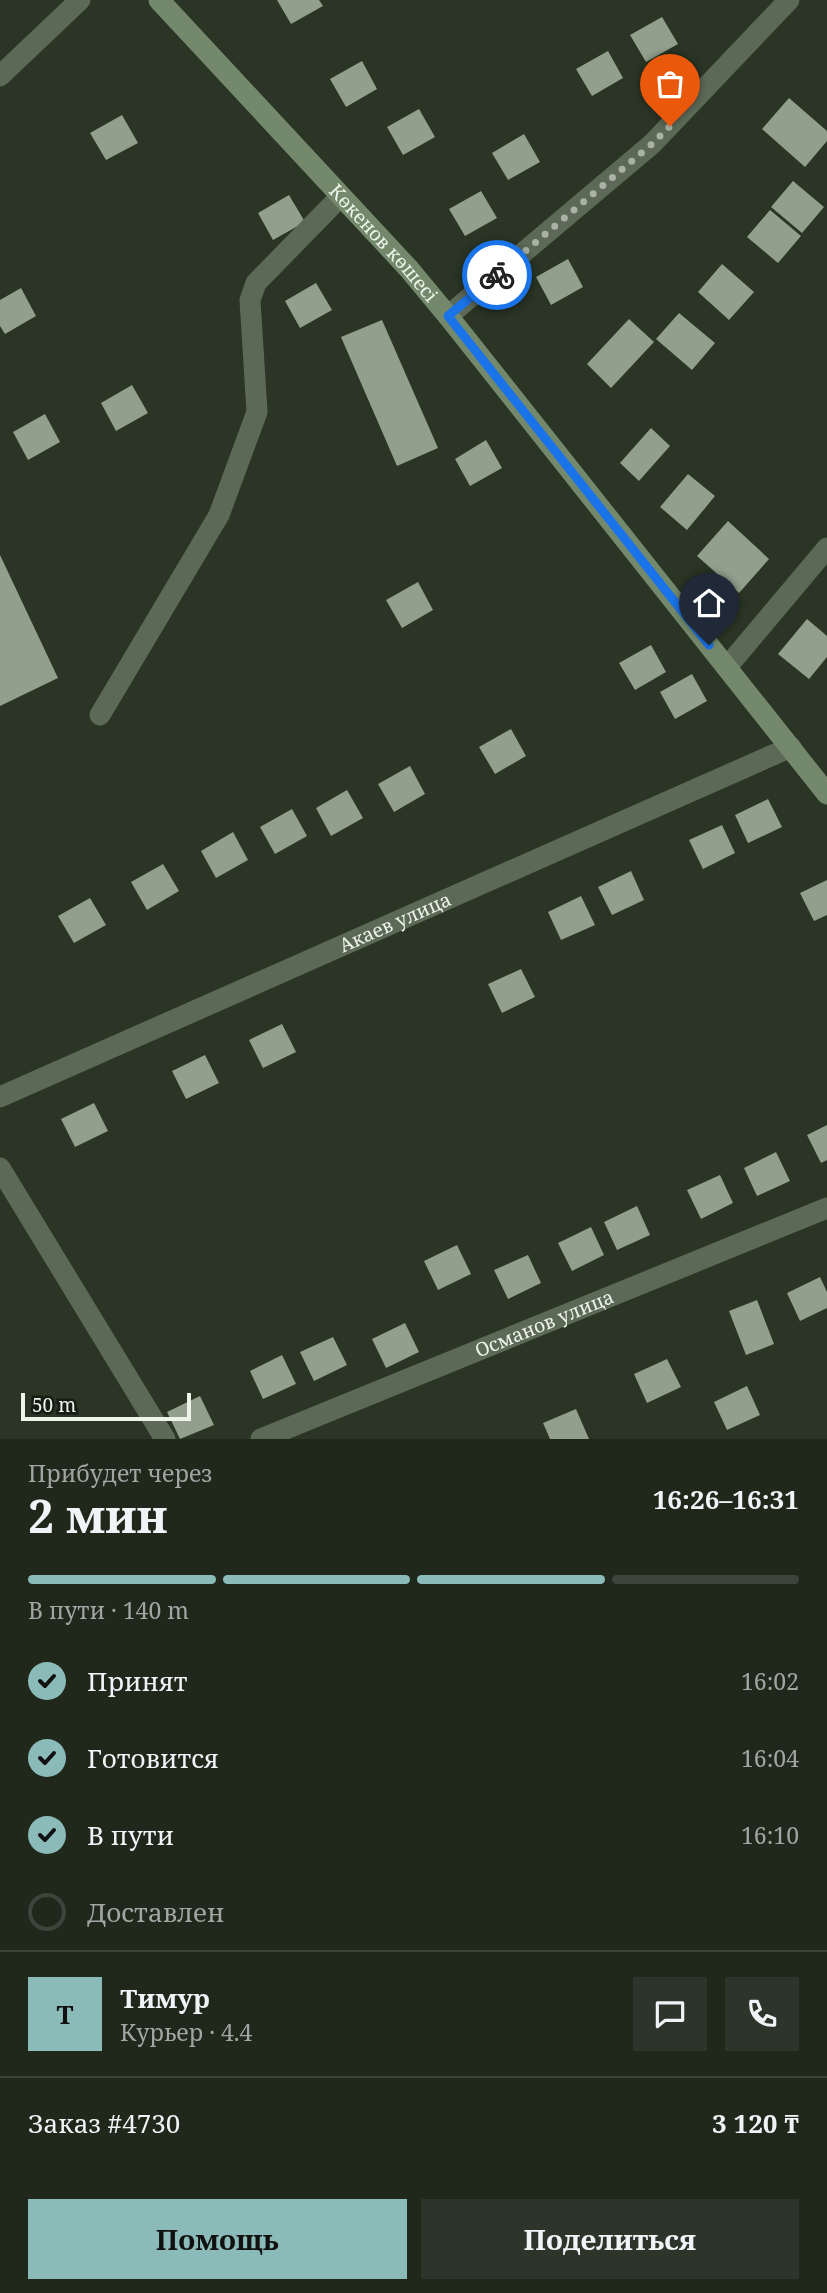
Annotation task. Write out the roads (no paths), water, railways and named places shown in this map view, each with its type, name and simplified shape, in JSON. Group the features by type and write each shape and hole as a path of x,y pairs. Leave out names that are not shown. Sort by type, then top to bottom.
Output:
{"street":[{"path":"0,76 80,0"},
{"name":"Көкенов көшесі","path":"159,0 409,269 827,794"},
{"path":"448,316 652,144 789,0"},
{"path":"100,715 219,515 257,412 250,300 256,283 340,197"},
{"path":"727,667 827,548"},
{"name":"Акаев улица","path":"0,1097 790,747"},
{"path":"0,1168 165,1439"},
{"name":"Османов улица","path":"261,1439 827,1208"}]}
